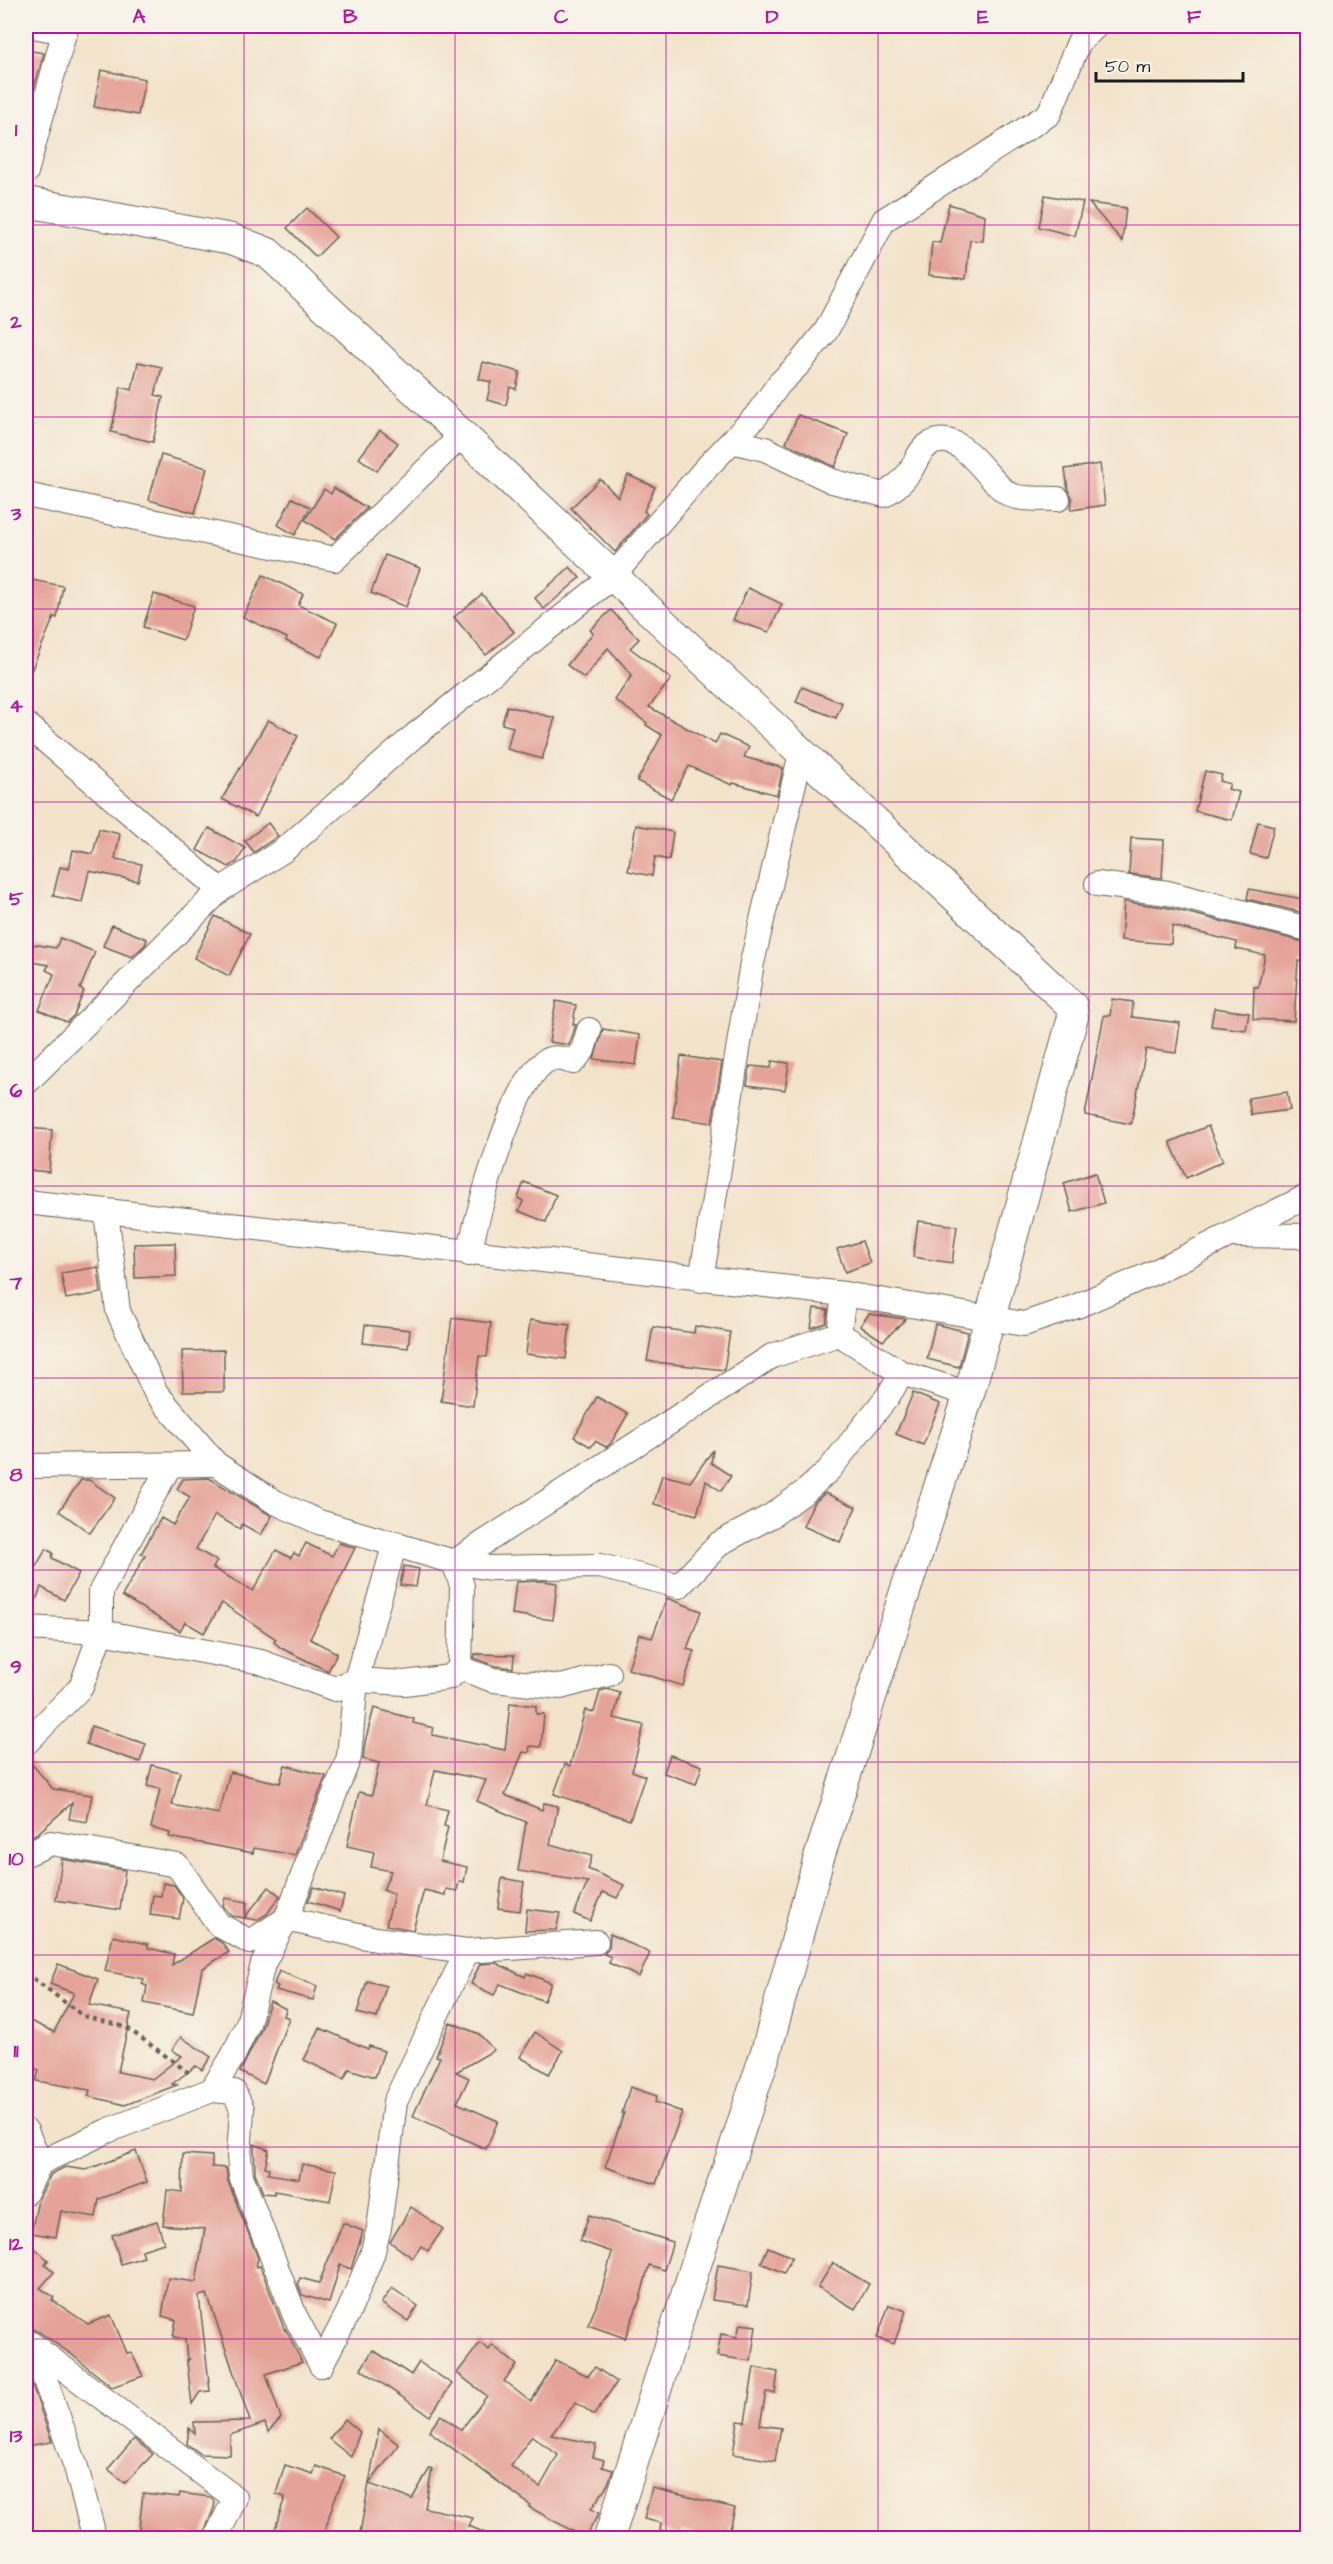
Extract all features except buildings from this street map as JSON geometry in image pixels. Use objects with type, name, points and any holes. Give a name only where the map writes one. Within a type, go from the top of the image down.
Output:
[{"type":"street","points":[[26,172],[65,29],[33,26]]},
{"type":"street","points":[[26,1083],[220,890],[284,850],[414,736],[612,577],[756,416],[778,384],[800,363],[826,330],[884,220],[1049,114],[1079,42],[1096,26]]},
{"type":"street","points":[[26,202],[232,239],[268,253],[1072,1006],[1073,1017],[969,1394],[818,1861],[766,2052],[609,2538]]},
{"type":"street","points":[[26,495],[335,559],[463,434]]},
{"type":"street","points":[[732,441],[765,449],[832,481],[884,495],[898,485],[925,448],[931,443],[947,441],[964,448],[979,467],[1008,494],[1058,499]]},
{"type":"street","points":[[26,724],[220,890]]},
{"type":"street","points":[[701,1280],[752,963],[801,753]]},
{"type":"street","points":[[1097,884],[1168,893],[1308,929]]},
{"type":"street","points":[[469,1254],[476,1218],[504,1133],[528,1079],[544,1062],[556,1057],[573,1062],[583,1050],[589,1030]]},
{"type":"street","points":[[26,1202],[469,1254],[844,1294],[989,1316],[1024,1324],[1077,1306],[1157,1271],[1308,1196]]},
{"type":"street","points":[[106,1212],[118,1311],[156,1393],[216,1464],[275,1502],[319,1522],[454,1562],[492,1568],[600,1566],[679,1586],[720,1543],[771,1516],[806,1491],[829,1470],[888,1396],[902,1373]]},
{"type":"street","points":[[1227,1235],[1308,1236]]},
{"type":"street","points":[[839,1334],[844,1294]]},
{"type":"street","points":[[454,1562],[772,1356],[839,1334],[902,1373],[969,1394]]},
{"type":"street","points":[[26,1466],[216,1464]]},
{"type":"street","points":[[26,1743],[81,1687],[101,1632],[101,1591],[170,1465]]},
{"type":"street","points":[[212,2090],[233,2056],[248,2024],[262,1964],[286,1919],[349,1757],[356,1680],[395,1543]]},
{"type":"street","points":[[26,1628],[101,1632],[261,1662],[335,1689],[356,1680],[405,1683],[450,1677],[460,1668],[462,1586],[454,1562]]},
{"type":"street","points":[[460,1668],[493,1680],[561,1687],[609,1674]]},
{"type":"street","points":[[26,1854],[51,1843],[177,1865],[219,1925],[250,1942],[286,1919],[376,1939],[467,1951],[596,1942]]},
{"type":"street","points":[[26,2192],[40,2163],[107,2131],[212,2090],[234,2092],[242,2109],[239,2156],[241,2176],[295,2316],[321,2365],[349,2311],[372,2255],[379,2228],[395,2102],[467,1951]]},
{"type":"street","points":[[26,2131],[40,2163]]},
{"type":"street","points":[[29,2348],[76,2467],[92,2528],[92,2538]]},
{"type":"street","points":[[29,2348],[235,2498],[216,2538]]},
{"type":"path","points":[[26,1973],[83,2016],[126,2027],[212,2090]]}]
